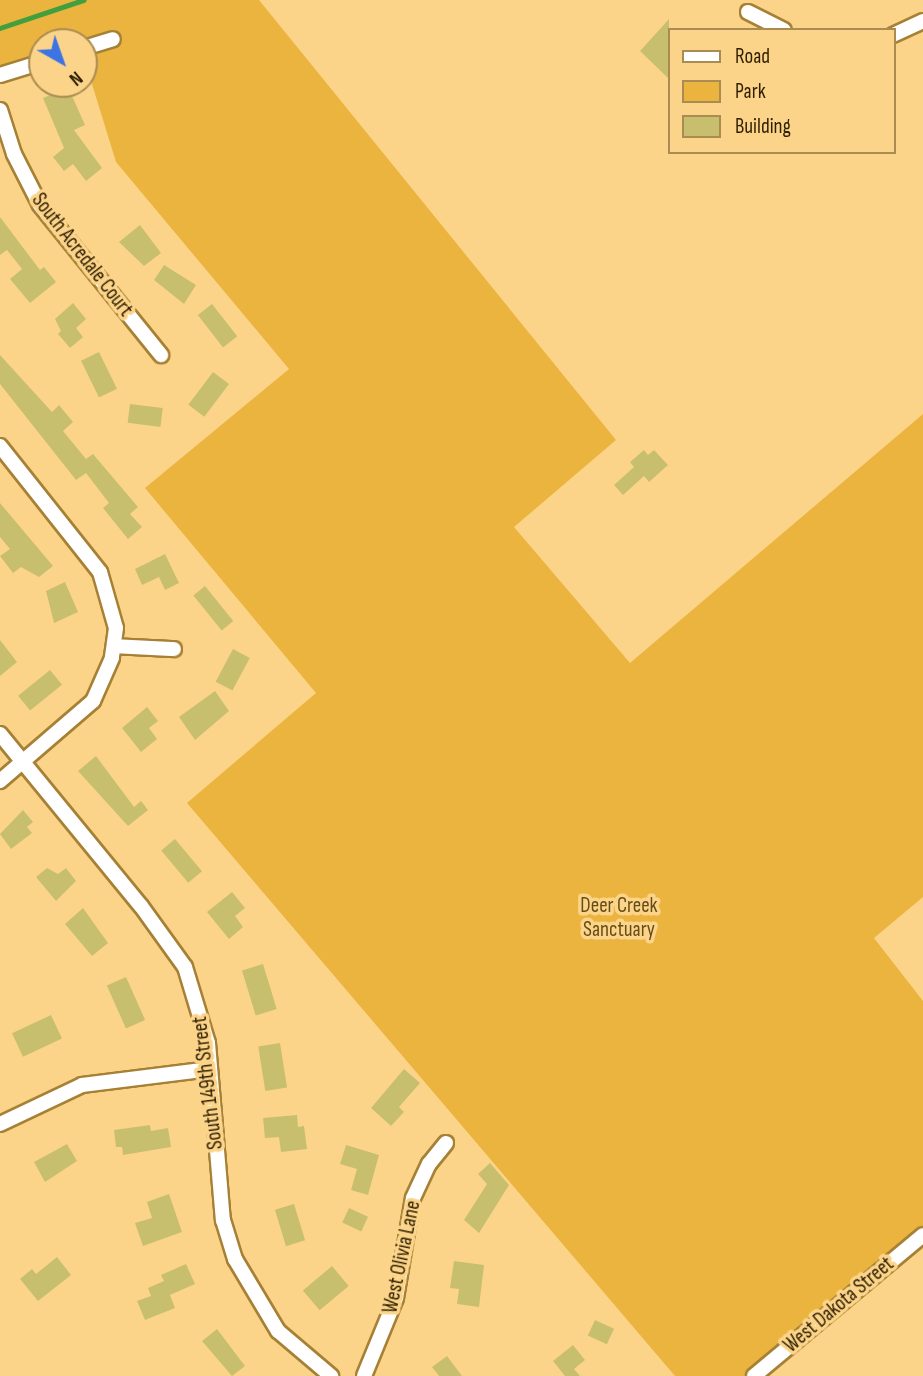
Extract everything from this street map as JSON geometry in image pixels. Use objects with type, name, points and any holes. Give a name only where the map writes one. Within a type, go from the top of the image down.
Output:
[{"type":"street","points":[[748,12],[780,28]]},
{"type":"street","points":[[895,34],[923,21]]},
{"type":"street","points":[[98,44],[113,39]]},
{"type":"street","points":[[0,75],[28,66]]},
{"type":"street","name":"South Acredale Court","points":[[0,110],[15,154],[40,205],[161,355]]},
{"type":"street","points":[[0,446],[100,572],[113,610],[114,646],[93,701],[0,781]]},
{"type":"street","points":[[114,646],[174,649]]},
{"type":"street","name":"South 149th Street","points":[[0,734],[177,954],[198,1000],[210,1069],[223,1220],[235,1259],[278,1331],[331,1376]]},
{"type":"street","points":[[0,1124],[82,1085],[210,1069]]},
{"type":"street","name":"West Olivia Lane","points":[[363,1376],[396,1298],[413,1198],[429,1164],[446,1143]]},
{"type":"street","name":"West Dakota Street","points":[[754,1376],[923,1235]]},
{"type":"green space","name":"Deer Creek Sanctuary","points":[[0,0],[259,0],[616,440],[514,527],[630,663],[923,414],[923,897],[874,938],[923,1001],[923,1227],[747,1376],[675,1376],[187,803],[316,693],[145,488],[289,369],[116,162],[96,98],[98,28],[28,28],[28,61],[0,70]]},
{"type":"building","points":[[669,19],[668,78],[640,51]]},
{"type":"building","points":[[43,98],[73,98],[85,125],[74,130],[102,168],[86,181],[73,164],[64,171],[53,157],[64,148]]},
{"type":"building","points":[[0,217],[40,270],[44,267],[56,282],[30,303],[10,279],[22,269],[7,250],[0,255]]},
{"type":"building","points":[[140,225],[161,253],[144,266],[119,242]]},
{"type":"building","points":[[164,265],[196,285],[184,304],[154,280]]},
{"type":"building","points":[[73,303],[86,319],[76,328],[83,337],[70,348],[58,334],[61,331],[55,319]]},
{"type":"building","points":[[212,304],[237,336],[223,347],[198,315]]},
{"type":"building","points":[[99,352],[117,389],[99,398],[81,361]]},
{"type":"building","points":[[0,355],[52,412],[59,405],[73,422],[63,431],[86,459],[93,454],[138,507],[130,514],[142,527],[128,539],[103,508],[109,503],[86,473],[76,480],[0,384]]},
{"type":"building","points":[[213,372],[229,384],[204,417],[188,405]]},
{"type":"building","points":[[130,404],[163,408],[160,427],[128,423]]},
{"type":"building","points":[[644,450],[648,455],[654,450],[668,465],[649,482],[644,476],[623,495],[614,485],[634,467],[630,462]]},
{"type":"building","points":[[0,503],[53,566],[39,577],[21,567],[13,573],[0,556],[10,549],[0,537]]},
{"type":"building","points":[[165,554],[179,583],[165,590],[159,577],[142,585],[135,569]]},
{"type":"building","points":[[65,582],[78,612],[54,623],[46,591]]},
{"type":"building","points":[[205,586],[233,621],[222,630],[193,595]]},
{"type":"building","points":[[0,640],[17,662],[0,676]]},
{"type":"building","points":[[233,649],[250,658],[232,691],[216,682]]},
{"type":"building","points":[[50,670],[62,685],[30,711],[18,696]]},
{"type":"building","points":[[215,691],[229,711],[195,740],[179,717]]},
{"type":"building","points":[[147,707],[158,721],[149,728],[157,739],[141,752],[122,728]]},
{"type":"building","points":[[96,756],[134,807],[141,801],[148,810],[128,826],[78,771]]},
{"type":"building","points":[[23,810],[33,822],[27,827],[32,833],[11,849],[0,834]]},
{"type":"building","points":[[175,839],[202,871],[188,883],[161,851]]},
{"type":"building","points":[[47,868],[58,874],[66,868],[76,881],[56,901],[36,877]]},
{"type":"building","points":[[232,892],[245,908],[235,916],[243,927],[229,939],[207,912]]},
{"type":"building","points":[[83,908],[108,943],[92,956],[65,924]]},
{"type":"building","points":[[263,964],[277,1009],[256,1015],[242,970]]},
{"type":"building","points":[[126,977],[145,1020],[126,1028],[107,986]]},
{"type":"building","points":[[51,1015],[62,1039],[23,1057],[12,1033]]},
{"type":"building","points":[[280,1043],[287,1087],[265,1091],[258,1046]]},
{"type":"building","points":[[404,1069],[420,1083],[399,1107],[404,1112],[391,1126],[371,1108]]},
{"type":"building","points":[[297,1115],[298,1127],[304,1126],[307,1149],[281,1152],[279,1137],[265,1138],[263,1118]]},
{"type":"building","points":[[150,1125],[151,1131],[168,1128],[171,1147],[123,1155],[122,1147],[116,1147],[114,1130]]},
{"type":"building","points":[[67,1144],[77,1161],[45,1182],[34,1162]]},
{"type":"building","points":[[346,1145],[379,1155],[368,1195],[351,1190],[357,1169],[340,1164]]},
{"type":"building","points":[[490,1163],[509,1185],[479,1233],[464,1220],[487,1184],[478,1174]]},
{"type":"building","points":[[169,1194],[182,1232],[143,1246],[135,1223],[152,1218],[147,1202]]},
{"type":"building","points":[[294,1204],[305,1240],[286,1246],[275,1210]]},
{"type":"building","points":[[349,1208],[368,1217],[361,1231],[342,1223]]},
{"type":"building","points":[[57,1257],[71,1275],[38,1301],[20,1279],[32,1269],[36,1274]]},
{"type":"building","points":[[454,1261],[484,1265],[479,1307],[457,1304],[459,1289],[450,1288]]},
{"type":"building","points":[[186,1264],[195,1284],[170,1295],[175,1308],[145,1320],[137,1301],[151,1296],[148,1288],[164,1281],[161,1275]]},
{"type":"building","points":[[332,1266],[349,1286],[320,1310],[303,1290]]},
{"type":"building","points":[[595,1320],[614,1329],[607,1344],[588,1335]]},
{"type":"building","points":[[217,1329],[245,1366],[232,1376],[202,1341]]},
{"type":"building","points":[[573,1345],[585,1360],[574,1369],[580,1376],[565,1376],[553,1361]]},
{"type":"building","points":[[447,1356],[462,1376],[439,1376],[432,1367]]},
{"type":"waterway","points":[[0,28],[83,0]]}]
